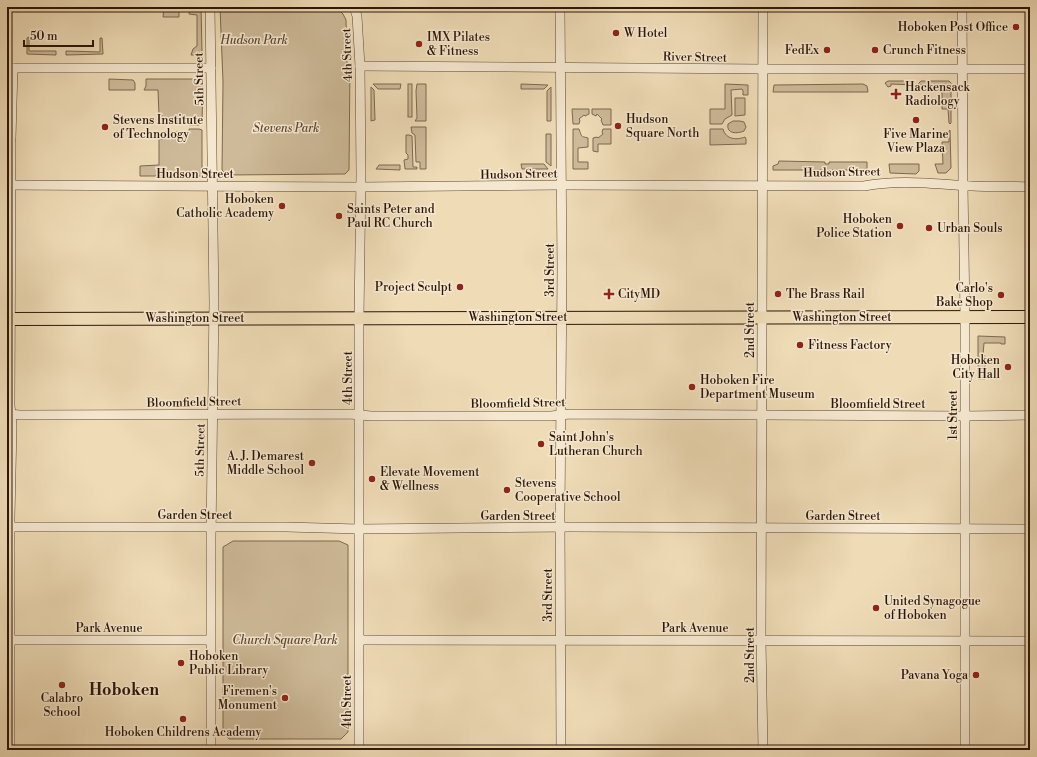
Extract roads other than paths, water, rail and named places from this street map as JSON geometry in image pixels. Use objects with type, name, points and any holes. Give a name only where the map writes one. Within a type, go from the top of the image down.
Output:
[{"type":"main road","name":"Washington Street","points":[[9,318],[1030,317]]},
{"type":"street","name":"5th Street","points":[[210,7],[214,317],[210,640],[211,750]]},
{"type":"street","name":"4th Street","points":[[354,7],[357,16],[360,66],[361,174],[359,318],[359,750]]},
{"type":"street","name":"3rd Street","points":[[560,7],[562,185],[560,527],[561,750]]},
{"type":"street","name":"2nd Street","points":[[763,7],[761,640],[763,750]]},
{"type":"street","name":"1st Street","points":[[962,7],[965,317],[964,750]]},
{"type":"street","name":"River Street","points":[[360,66],[1030,69]]},
{"type":"street","points":[[10,750],[9,527],[12,426],[9,414],[9,185],[11,141],[10,68],[211,68]]},
{"type":"street","name":"Hudson Street","points":[[9,185],[360,187],[562,185],[864,186],[876,183],[945,183],[1030,187]]},
{"type":"street","name":"Bloomfield Street","points":[[9,414],[213,415],[284,413],[426,416],[1030,415]]},
{"type":"street","name":"Garden Street","points":[[9,527],[211,526],[359,529],[560,527],[1030,529]]},
{"type":"street","name":"Park Avenue","points":[[360,640],[561,639],[1030,641]]},
{"type":"street","name":"Park Avenue","points":[[9,640],[210,640]]},
{"type":"place","name":"Hoboken Post Office","points":[[1016,27]]},
{"type":"place","name":"W Hotel","points":[[616,33]]},
{"type":"place","name":"IMX Pilates & Fitness","points":[[419,44]]},
{"type":"place","name":"FedEx","points":[[827,50]]},
{"type":"place","name":"Crunch Fitness","points":[[875,50]]},
{"type":"place","name":"Hackensack Radiology","points":[[896,94]]},
{"type":"place","name":"Five Marine View Plaza","points":[[916,120]]},
{"type":"place","name":"Hudson Square North","points":[[618,126]]},
{"type":"place","name":"Stevens Institute of Technology","points":[[105,127]]},
{"type":"place","name":"Hoboken Catholic Academy","points":[[282,206]]},
{"type":"place","name":"Saints Peter and Paul RC Church","points":[[339,216]]},
{"type":"place","name":"Hoboken Police Station","points":[[900,226]]},
{"type":"place","name":"Urban Souls","points":[[929,228]]},
{"type":"place","name":"Project Sculpt","points":[[460,287]]},
{"type":"place","name":"CityMD","points":[[609,294]]},
{"type":"place","name":"The Brass Rail","points":[[778,294]]},
{"type":"place","name":"Carlo's Bake Shop","points":[[1001,295]]},
{"type":"place","name":"Fitness Factory","points":[[800,345]]},
{"type":"place","name":"Hoboken City Hall","points":[[1008,367]]},
{"type":"place","name":"Hoboken Fire Department Museum","points":[[692,387]]},
{"type":"place","name":"Saint John's Lutheran Church","points":[[541,444]]},
{"type":"place","name":"A. J. Demarest Middle School","points":[[312,463]]},
{"type":"place","name":"Elevate Movement & Wellness","points":[[372,479]]},
{"type":"place","name":"Stevens Cooperative School","points":[[507,490]]},
{"type":"place","name":"United Synagogue of Hoboken","points":[[876,608]]},
{"type":"place","name":"Hoboken Public Library","points":[[181,663]]},
{"type":"place","name":"Pavana Yoga","points":[[976,675]]},
{"type":"place","name":"Calabro School","points":[[62,685]]},
{"type":"place","name":"Firemen's Monument","points":[[285,698]]},
{"type":"place","name":"Hoboken Childrens Academy","points":[[183,719]]},
{"type":"district","name":"Hoboken","points":[[124,689]]},
{"type":"park label","name":"Hudson Park","points":[[254,40]]},
{"type":"park label","name":"Stevens Park","points":[[286,128]]},
{"type":"park label","name":"Church Square Park","points":[[285,640]]}]
